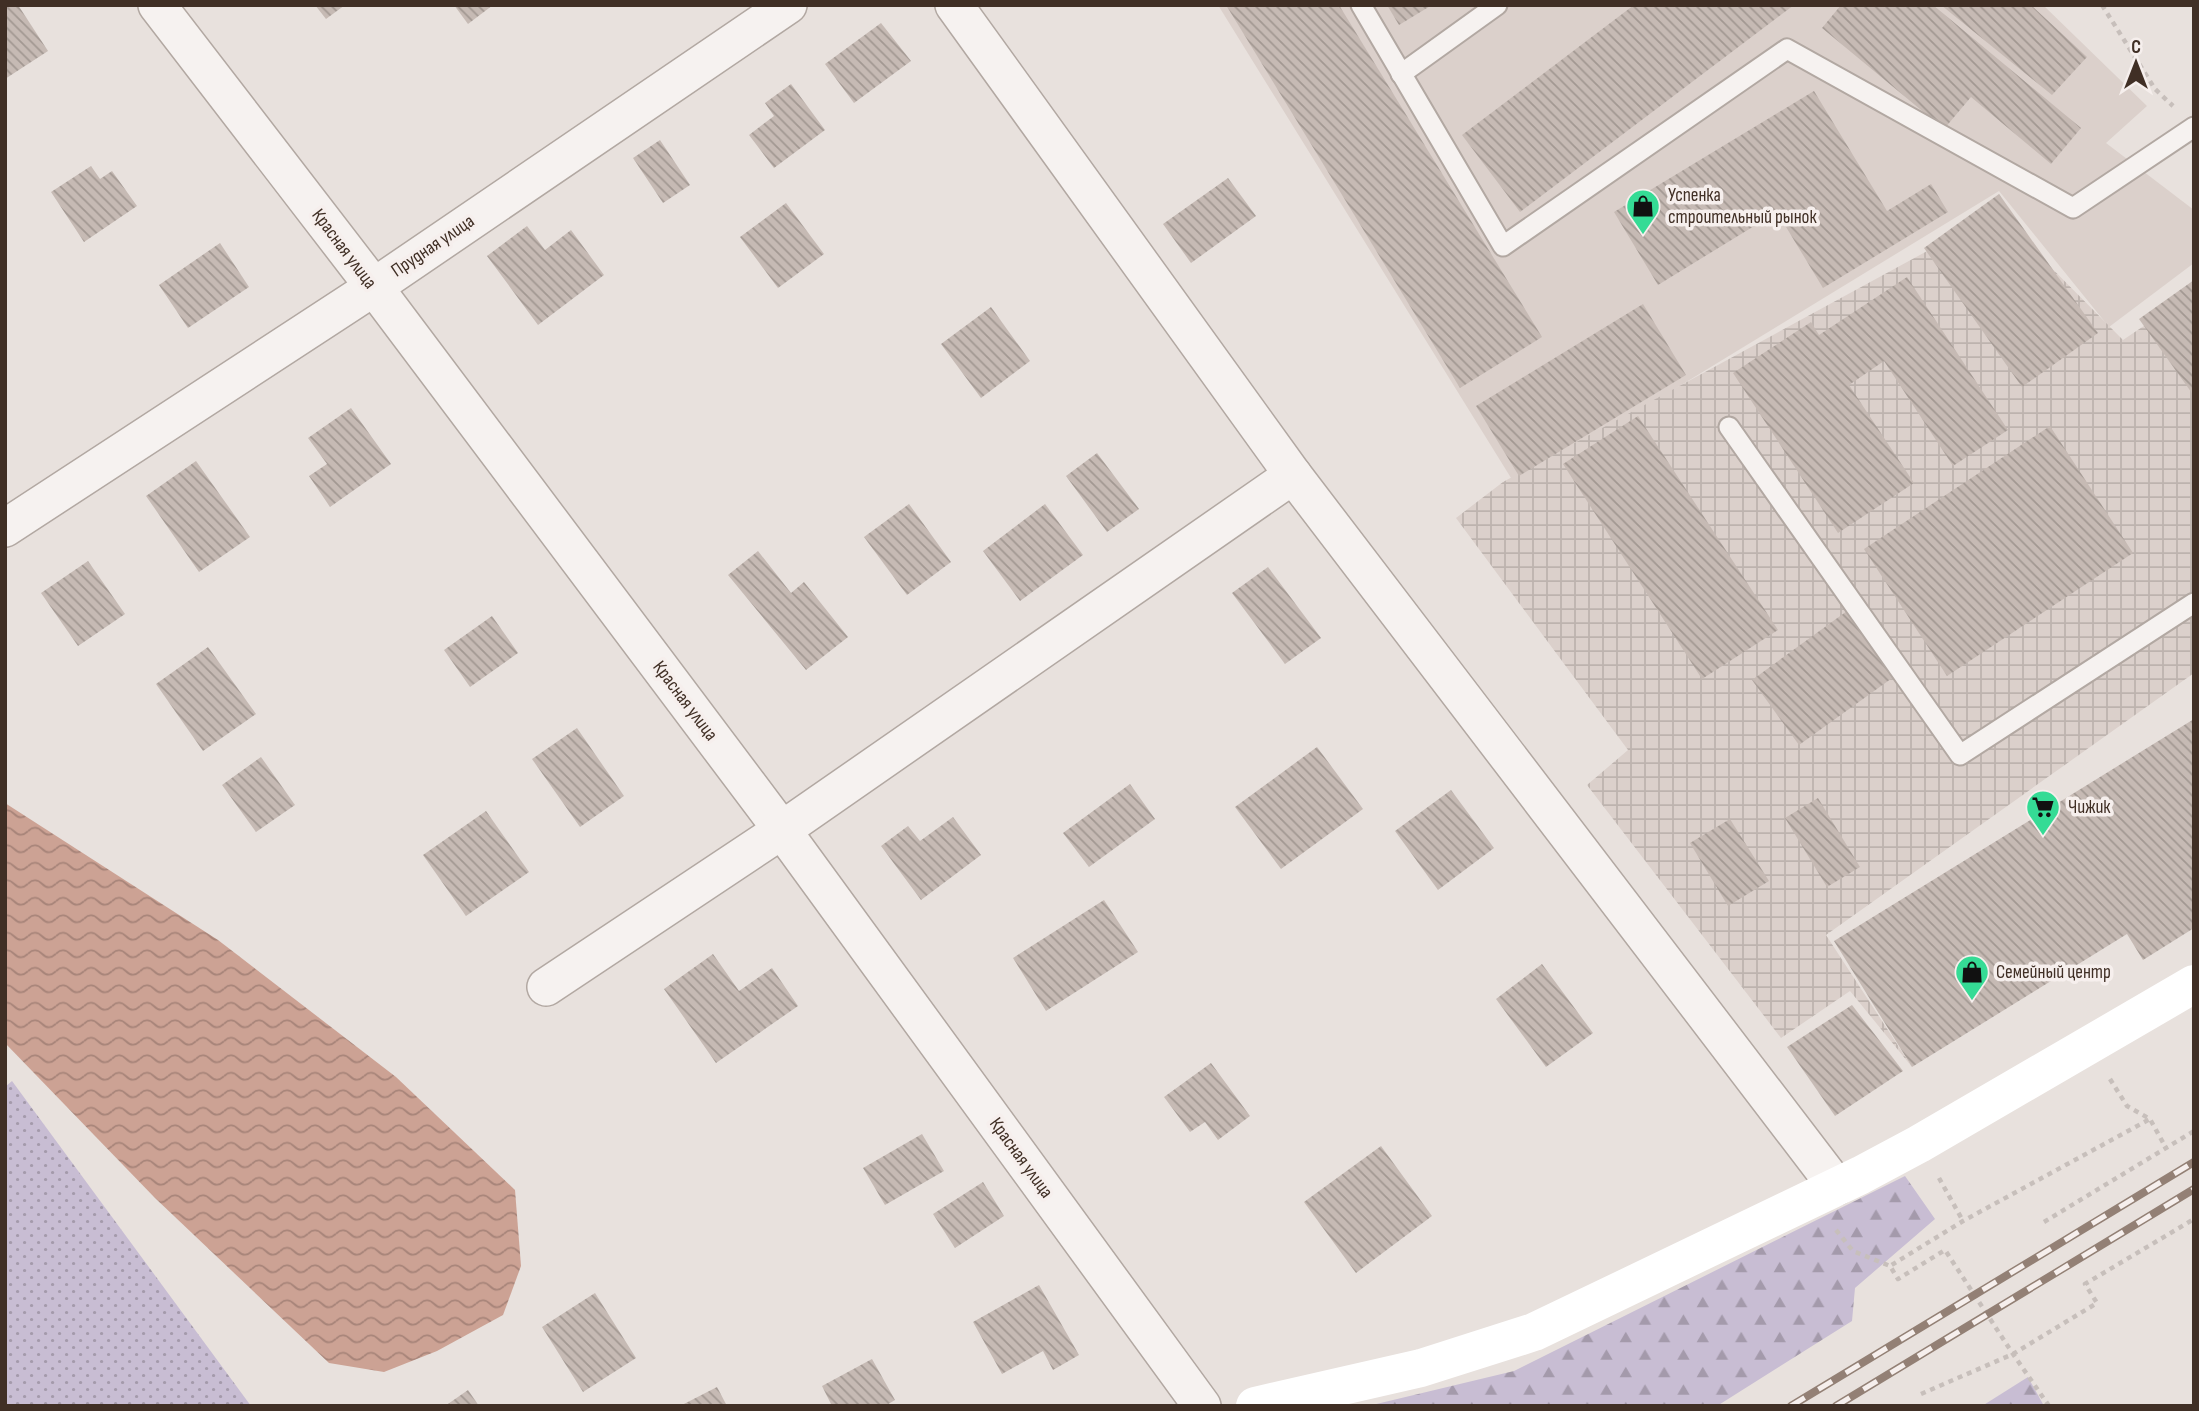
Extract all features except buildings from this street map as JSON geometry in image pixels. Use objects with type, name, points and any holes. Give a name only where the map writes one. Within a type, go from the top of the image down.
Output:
[{"type":"street","name":"Красная улица","points":[[158,5],[374,287],[782,830],[1202,1406]]},
{"type":"street","name":"Прудная улица","points":[[5,528],[374,287],[788,5]]},
{"type":"street","points":[[954,5],[1293,475],[1828,1191]]},
{"type":"street","points":[[546,987],[782,830],[1293,475]]},
{"type":"street","points":[[1255,1406],[1422,1368],[1534,1332],[1828,1191],[1919,1144],[2194,985]]},
{"type":"lane","points":[[1361,5],[1503,246],[1787,49],[2073,208],[2194,127]]},
{"type":"lane","points":[[1401,74],[1496,5]]},
{"type":"lane","points":[[1729,427],[1960,755],[2194,603]]},
{"type":"path","points":[[2102,5],[2155,89],[2174,107]]},
{"type":"path","points":[[2090,1045],[2127,1106],[2150,1119],[2166,1148]]},
{"type":"path","points":[[1891,1266],[1963,1221],[2150,1119]]},
{"type":"path","points":[[2044,1222],[2194,1131]]},
{"type":"path","points":[[1919,1144],[1963,1221]]},
{"type":"path","points":[[1828,1191],[1830,1223],[1853,1251],[1891,1266],[1898,1279],[1945,1250],[2049,1406]]},
{"type":"path","points":[[1921,1394],[2013,1354],[2097,1303],[2085,1284],[2194,1219]]},
{"type":"shaded area","name":"Успенка строительный рынок","points":[[1218,5],[2043,5],[2147,106],[2106,143],[2194,210],[2194,263],[2109,327],[1999,191],[1516,486]]},
{"type":"shaded area","points":[[1997,213],[2123,340],[2194,292],[2194,673],[1826,935],[1912,1067],[1850,991],[1781,1038],[1587,785],[1628,750],[1456,518],[1503,482]]},
{"type":"green space","points":[[12,1081],[251,1406],[5,1406],[5,1087]]},
{"type":"green space","points":[[1905,1176],[1935,1219],[1855,1288],[1852,1321],[1717,1406],[1368,1406],[1514,1371]]},
{"type":"green space","points":[[2028,1377],[2044,1406],[1982,1406]]},
{"type":"water","points":[[5,803],[218,940],[396,1077],[515,1190],[521,1266],[503,1315],[437,1351],[384,1372],[329,1363],[155,1198],[5,1043]]},
{"type":"railway","points":[[1791,1406],[2194,1162]]},
{"type":"railway","points":[[1836,1406],[2194,1189]]},
{"type":"place","name":"Успенка строительный рынок","points":[[1643,236]]},
{"type":"place","name":"Чижик","points":[[2043,837]]},
{"type":"place","name":"Семейный центр","points":[[1972,1002]]}]
